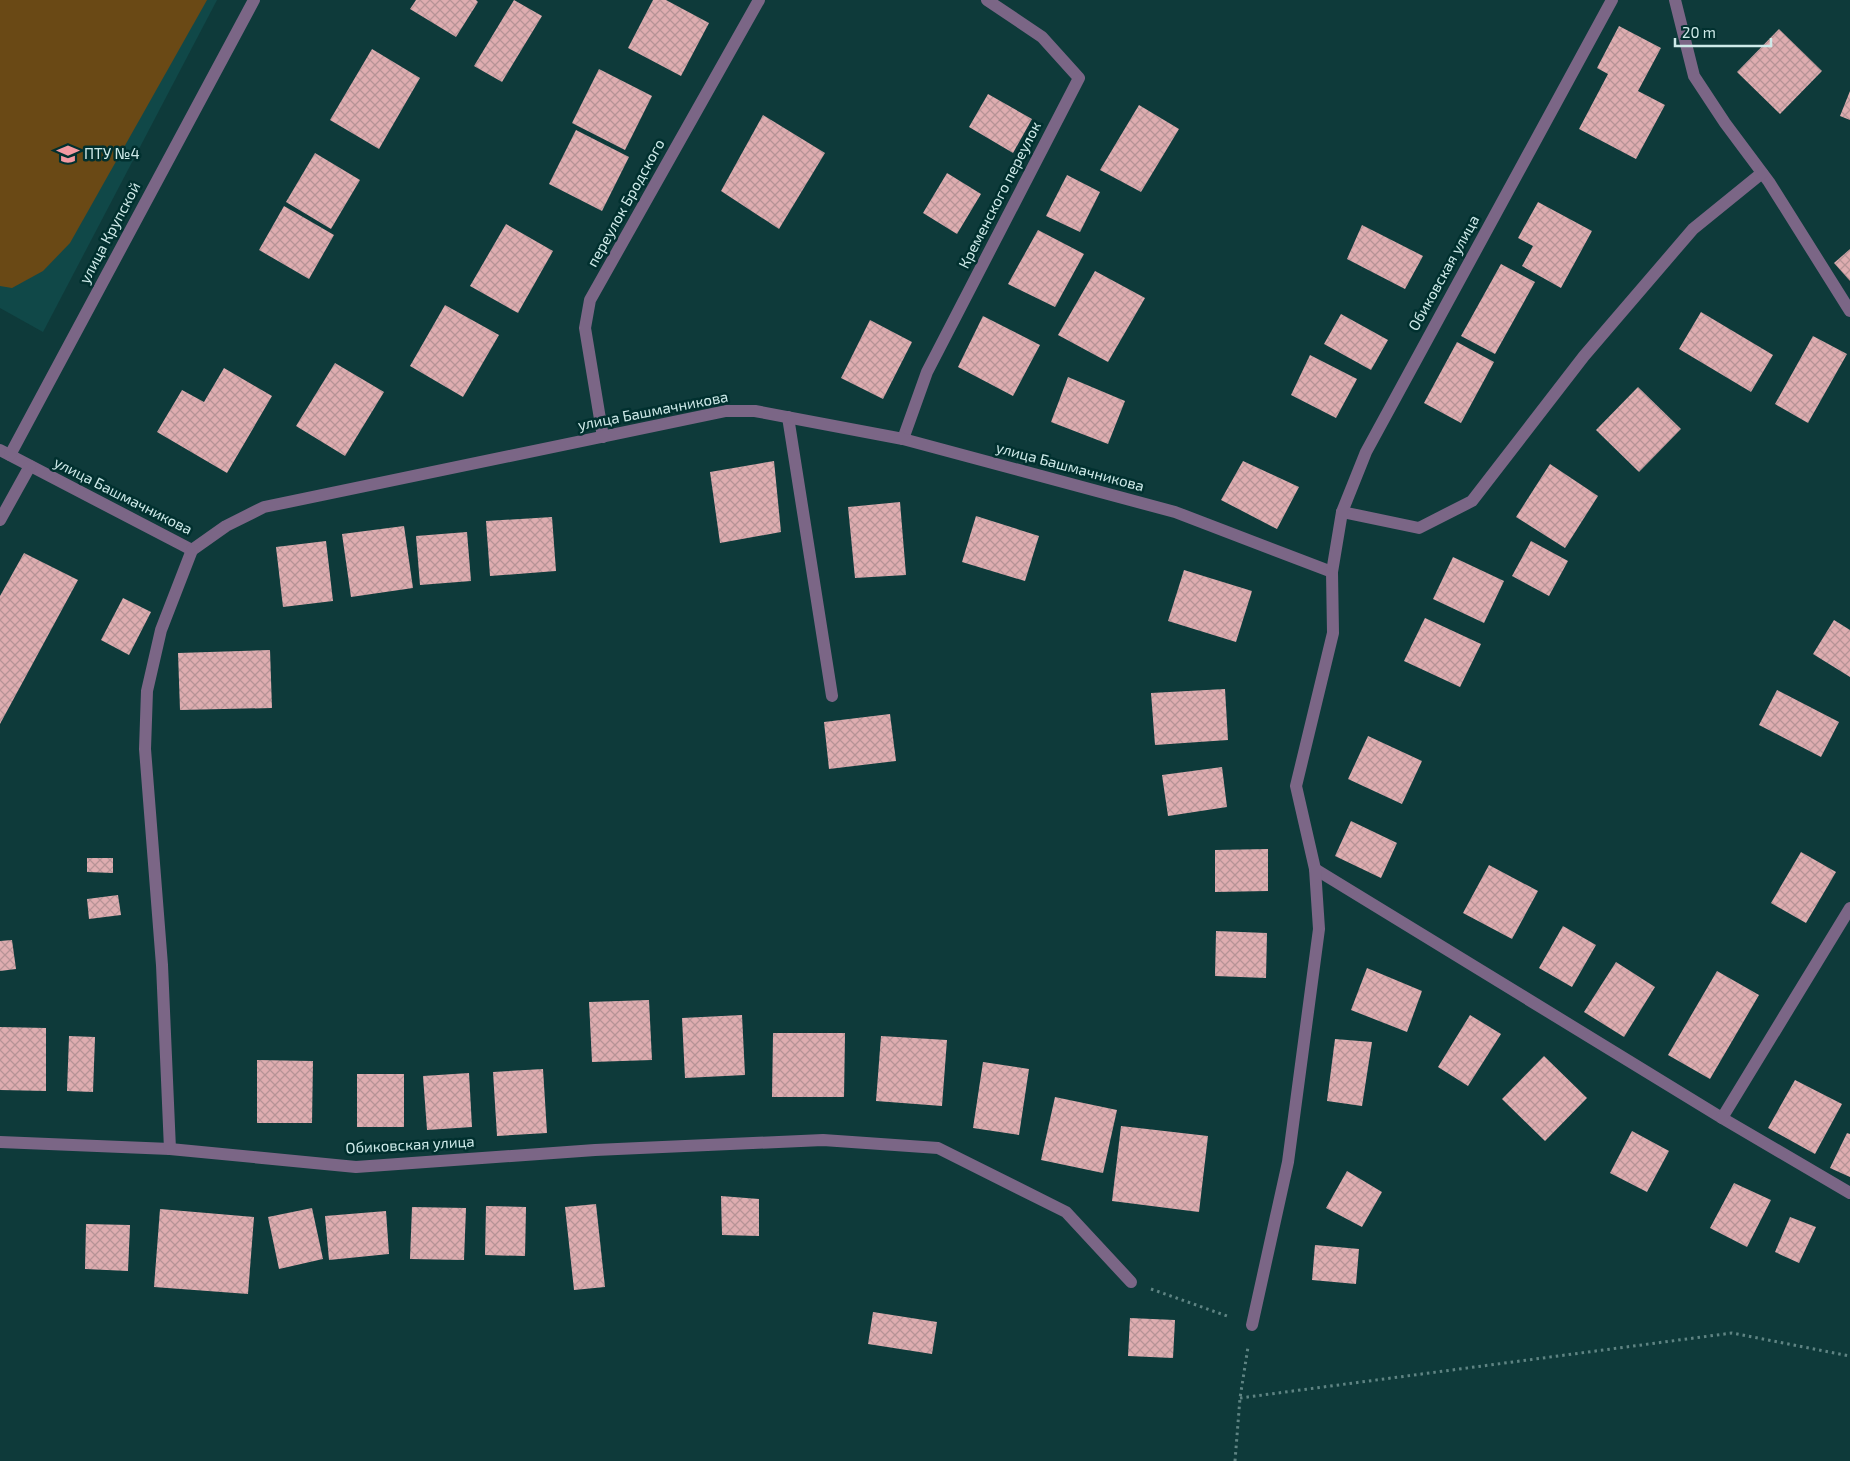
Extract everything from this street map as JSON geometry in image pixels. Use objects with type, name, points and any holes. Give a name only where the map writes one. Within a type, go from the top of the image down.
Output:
[{"type":"street","name":"улица Крупской","points":[[5,452],[254,0]]},
{"type":"street","name":"переулок Бродского","points":[[603,438],[585,328],[590,300],[759,0]]},
{"type":"street","name":"Кременского переулок","points":[[903,439],[927,372],[1078,78],[1042,37],[987,0]]},
{"type":"street","name":"Обиковская улица","points":[[1252,1325],[1288,1162],[1319,929],[1315,869],[1296,786],[1333,633],[1332,572],[1342,512],[1366,452],[1612,0]]},
{"type":"street","points":[[1675,0],[1694,76],[1725,123],[1762,173],[1850,311]]},
{"type":"street","points":[[1342,512],[1419,528],[1472,501],[1584,356],[1693,229],[1762,173]]},
{"type":"street","name":"улица Башмачникова","points":[[5,452],[192,550],[226,526],[264,507],[726,411],[755,411],[903,439],[1175,512],[1332,572]]},
{"type":"street","points":[[788,417],[832,696]]},
{"type":"street","points":[[0,520],[30,466]]},
{"type":"street","points":[[170,1149],[162,965],[145,749],[146,692],[160,630],[192,550]]},
{"type":"street","points":[[1315,869],[1722,1118],[1850,1193]]},
{"type":"street","points":[[1722,1118],[1850,908]]},
{"type":"street","name":"Обиковская улица","points":[[0,1142],[170,1149],[356,1167],[595,1150],[823,1140],[938,1148],[1066,1212],[1131,1282]]},
{"type":"path","points":[[1131,1282],[1252,1325],[1240,1398],[1235,1461]]},
{"type":"path","points":[[1240,1398],[1732,1333],[1850,1356]]},
{"type":"shaded area","name":"ПТУ №4","points":[[0,0],[217,0],[43,332],[0,308]]},
{"type":"shaded area","name":"ПТУ №4","points":[[0,0],[207,0],[70,243],[43,271],[12,288],[0,286]]},
{"type":"building","points":[[416,0],[476,0],[478,2],[456,37],[410,9]]},
{"type":"building","points":[[514,0],[542,16],[502,82],[474,66]]},
{"type":"building","points":[[653,0],[666,0],[709,23],[681,76],[628,48]]},
{"type":"building","points":[[1619,26],[1661,48],[1638,91],[1665,105],[1636,159],[1579,129],[1608,74],[1597,68]]},
{"type":"building","points":[[1779,29],[1822,71],[1780,114],[1737,72]]},
{"type":"building","points":[[372,49],[420,78],[379,149],[330,120]]},
{"type":"building","points":[[599,69],[652,96],[625,150],[572,123]]},
{"type":"building","points":[[1850,91],[1850,120],[1840,116]]},
{"type":"building","points":[[988,94],[1032,119],[1013,153],[969,127]]},
{"type":"building","points":[[1139,105],[1179,129],[1141,192],[1100,170]]},
{"type":"building","points":[[763,115],[825,153],[779,229],[721,191]]},
{"type":"building","points":[[576,130],[629,157],[602,211],[549,184]]},
{"type":"building","points":[[315,153],[360,180],[331,229],[286,202]]},
{"type":"building","points":[[947,173],[981,194],[957,234],[923,213]]},
{"type":"building","points":[[1067,175],[1100,192],[1080,232],[1046,216]]},
{"type":"building","points":[[1538,202],[1592,231],[1561,288],[1522,266],[1533,246],[1518,238]]},
{"type":"building","points":[[284,206],[334,235],[309,279],[259,250]]},
{"type":"building","points":[[506,224],[553,251],[518,313],[470,286]]},
{"type":"building","points":[[1362,225],[1423,256],[1405,289],[1347,259]]},
{"type":"building","points":[[1038,230],[1084,254],[1055,307],[1008,284]]},
{"type":"building","points":[[1850,249],[1850,281],[1834,263]]},
{"type":"building","points":[[1501,264],[1535,282],[1495,354],[1461,336]]},
{"type":"building","points":[[1095,271],[1145,298],[1108,362],[1058,335]]},
{"type":"building","points":[[445,305],[499,335],[463,397],[410,366]]},
{"type":"building","points":[[1701,312],[1773,355],[1751,392],[1679,349]]},
{"type":"building","points":[[1341,314],[1388,340],[1371,370],[1324,344]]},
{"type":"building","points":[[983,316],[1040,345],[1013,396],[958,367]]},
{"type":"building","points":[[870,320],[912,342],[883,399],[841,378]]},
{"type":"building","points":[[1813,336],[1847,354],[1808,423],[1775,404]]},
{"type":"building","points":[[1457,342],[1494,362],[1461,423],[1424,403]]},
{"type":"building","points":[[1310,355],[1357,379],[1336,418],[1291,395]]},
{"type":"building","points":[[335,363],[384,392],[345,456],[296,426]]},
{"type":"building","points":[[224,368],[272,396],[227,473],[157,432],[182,390],[204,402]]},
{"type":"building","points":[[1068,377],[1125,401],[1108,444],[1051,422]]},
{"type":"building","points":[[1638,387],[1681,429],[1639,472],[1596,430]]},
{"type":"building","points":[[774,461],[781,532],[720,543],[710,472]]},
{"type":"building","points":[[1243,461],[1299,487],[1277,529],[1221,500]]},
{"type":"building","points":[[1550,464],[1598,496],[1565,548],[1516,517]]},
{"type":"building","points":[[900,502],[906,575],[855,578],[848,507]]},
{"type":"building","points":[[976,516],[1039,536],[1025,581],[962,562]]},
{"type":"building","points":[[552,517],[556,571],[490,576],[486,521]]},
{"type":"building","points":[[404,526],[413,588],[351,597],[342,534]]},
{"type":"building","points":[[467,532],[471,581],[420,585],[416,536]]},
{"type":"building","points":[[326,541],[333,601],[283,607],[276,547]]},
{"type":"building","points":[[1531,541],[1568,561],[1549,596],[1512,576]]},
{"type":"building","points":[[24,553],[78,580],[0,724],[0,596]]},
{"type":"building","points":[[1453,557],[1504,581],[1484,623],[1433,599]]},
{"type":"building","points":[[1184,570],[1252,591],[1236,642],[1168,621]]},
{"type":"building","points":[[123,598],[151,612],[129,655],[101,640]]},
{"type":"building","points":[[1425,618],[1481,644],[1460,687],[1404,661]]},
{"type":"building","points":[[1834,620],[1850,630],[1850,677],[1813,654]]},
{"type":"building","points":[[270,650],[272,708],[180,710],[178,653]]},
{"type":"building","points":[[1225,689],[1228,740],[1155,745],[1151,693]]},
{"type":"building","points":[[1777,690],[1839,722],[1821,757],[1759,725]]},
{"type":"building","points":[[890,714],[896,761],[829,769],[824,722]]},
{"type":"building","points":[[1368,736],[1422,761],[1402,804],[1348,779]]},
{"type":"building","points":[[1222,767],[1227,807],[1168,816],[1162,775]]},
{"type":"building","points":[[1351,821],[1397,843],[1381,878],[1335,856]]},
{"type":"building","points":[[1268,849],[1268,891],[1215,892],[1215,850]]},
{"type":"building","points":[[1801,852],[1836,872],[1806,923],[1771,903]]},
{"type":"building","points":[[87,858],[113,858],[113,873],[87,872]]},
{"type":"building","points":[[1489,865],[1538,891],[1512,939],[1463,913]]},
{"type":"building","points":[[118,895],[121,915],[89,919],[87,899]]},
{"type":"building","points":[[1563,926],[1596,945],[1572,987],[1539,968]]},
{"type":"building","points":[[1216,931],[1267,933],[1266,978],[1215,976]]},
{"type":"building","points":[[12,940],[16,969],[0,971],[0,941]]},
{"type":"building","points":[[1616,962],[1655,987],[1624,1037],[1584,1012]]},
{"type":"building","points":[[1367,968],[1422,991],[1407,1032],[1351,1010]]},
{"type":"building","points":[[1717,971],[1759,995],[1710,1079],[1668,1055]]},
{"type":"building","points":[[649,1000],[652,1060],[592,1062],[589,1002]]},
{"type":"building","points":[[742,1015],[745,1075],[685,1078],[682,1018]]},
{"type":"building","points":[[1470,1015],[1501,1034],[1468,1086],[1438,1067]]},
{"type":"building","points":[[0,1027],[46,1028],[46,1091],[0,1090]]},
{"type":"building","points":[[773,1033],[845,1033],[844,1097],[772,1097]]},
{"type":"building","points":[[69,1036],[95,1037],[93,1092],[67,1091]]},
{"type":"building","points":[[881,1036],[947,1040],[942,1106],[876,1101]]},
{"type":"building","points":[[1335,1039],[1372,1042],[1362,1106],[1327,1101]]},
{"type":"building","points":[[1544,1056],[1587,1098],[1545,1141],[1502,1099]]},
{"type":"building","points":[[257,1060],[313,1061],[312,1123],[257,1123]]},
{"type":"building","points":[[983,1062],[1029,1069],[1019,1135],[973,1128]]},
{"type":"building","points":[[543,1069],[547,1133],[497,1136],[493,1072]]},
{"type":"building","points":[[469,1073],[472,1127],[427,1130],[423,1076]]},
{"type":"building","points":[[357,1074],[404,1074],[404,1127],[357,1127]]},
{"type":"building","points":[[1795,1080],[1842,1104],[1815,1154],[1768,1128]]},
{"type":"building","points":[[1055,1097],[1117,1110],[1103,1173],[1041,1160]]},
{"type":"building","points":[[1121,1126],[1208,1136],[1199,1212],[1112,1201]]},
{"type":"building","points":[[1632,1131],[1669,1151],[1647,1192],[1610,1173]]},
{"type":"building","points":[[1847,1133],[1850,1134],[1850,1177],[1830,1168]]},
{"type":"building","points":[[1347,1171],[1382,1192],[1362,1227],[1326,1208]]},
{"type":"building","points":[[1734,1183],[1771,1200],[1747,1247],[1710,1228]]},
{"type":"building","points":[[721,1196],[759,1199],[759,1236],[722,1235]]},
{"type":"building","points":[[596,1204],[605,1287],[574,1290],[565,1207]]},
{"type":"building","points":[[486,1206],[526,1207],[525,1256],[485,1255]]},
{"type":"building","points":[[412,1207],[466,1208],[464,1260],[410,1259]]},
{"type":"building","points":[[312,1208],[323,1259],[279,1269],[268,1217]]},
{"type":"building","points":[[160,1209],[254,1217],[248,1294],[154,1287]]},
{"type":"building","points":[[386,1211],[389,1254],[329,1260],[325,1216]]},
{"type":"building","points":[[1790,1217],[1816,1227],[1799,1263],[1775,1252]]},
{"type":"building","points":[[86,1224],[130,1225],[128,1271],[85,1269]]},
{"type":"building","points":[[1315,1245],[1359,1249],[1356,1284],[1312,1280]]},
{"type":"building","points":[[873,1312],[937,1322],[932,1354],[868,1344]]},
{"type":"building","points":[[1130,1318],[1175,1320],[1173,1358],[1128,1356]]},
{"type":"place","name":"ПТУ №4","points":[[68,154]]}]
